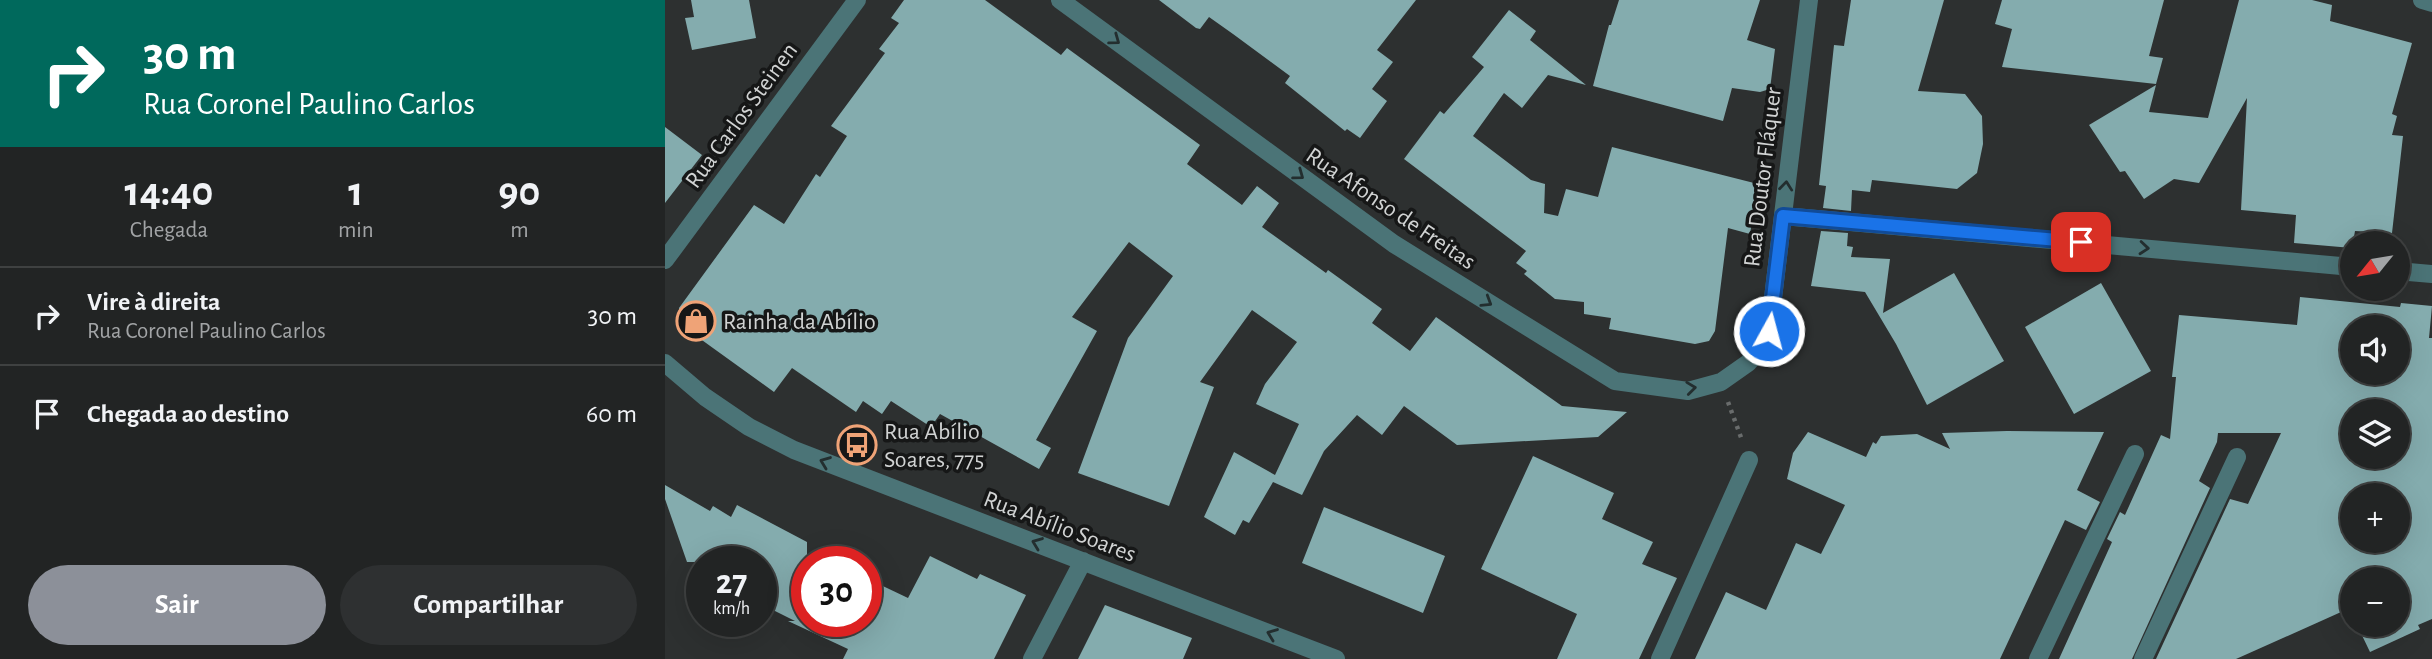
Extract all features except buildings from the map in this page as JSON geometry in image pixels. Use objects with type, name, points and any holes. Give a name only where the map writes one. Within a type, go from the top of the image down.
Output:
[{"type":"street","name":"Rua Carlos Steinen","points":[[665,260],[857,0]]},
{"type":"street","name":"Rua Afonso de Freitas","points":[[1060,0],[1394,244],[1615,381],[1688,391],[1721,382]]},
{"type":"street","name":"Rua Doutor Fláquer","points":[[1721,382],[1748,363],[1760,349],[1769,331],[1809,0]]},
{"type":"street","points":[[2422,0],[2432,3]]},
{"type":"street","points":[[1783,216],[2340,266]]},
{"type":"street","points":[[2410,272],[2432,274]]},
{"type":"street","name":"Rua Abílio Soares","points":[[665,363],[705,397],[749,427],[793,450],[1336,659]]},
{"type":"street","points":[[2038,659],[2135,454]]},
{"type":"street","points":[[2143,659],[2237,457]]},
{"type":"street","points":[[1660,659],[1749,460]]},
{"type":"street","points":[[1032,659],[1083,561]]},
{"type":"path","points":[[1721,382],[1749,460]]},
{"type":"place","name":"Rainha da Abílio","points":[[696,321]]},
{"type":"place","name":"Rua Abílio Soares, 775","points":[[857,445]]},
{"type":"route","points":[[1769,331],[1783,216],[2081,242]]}]
